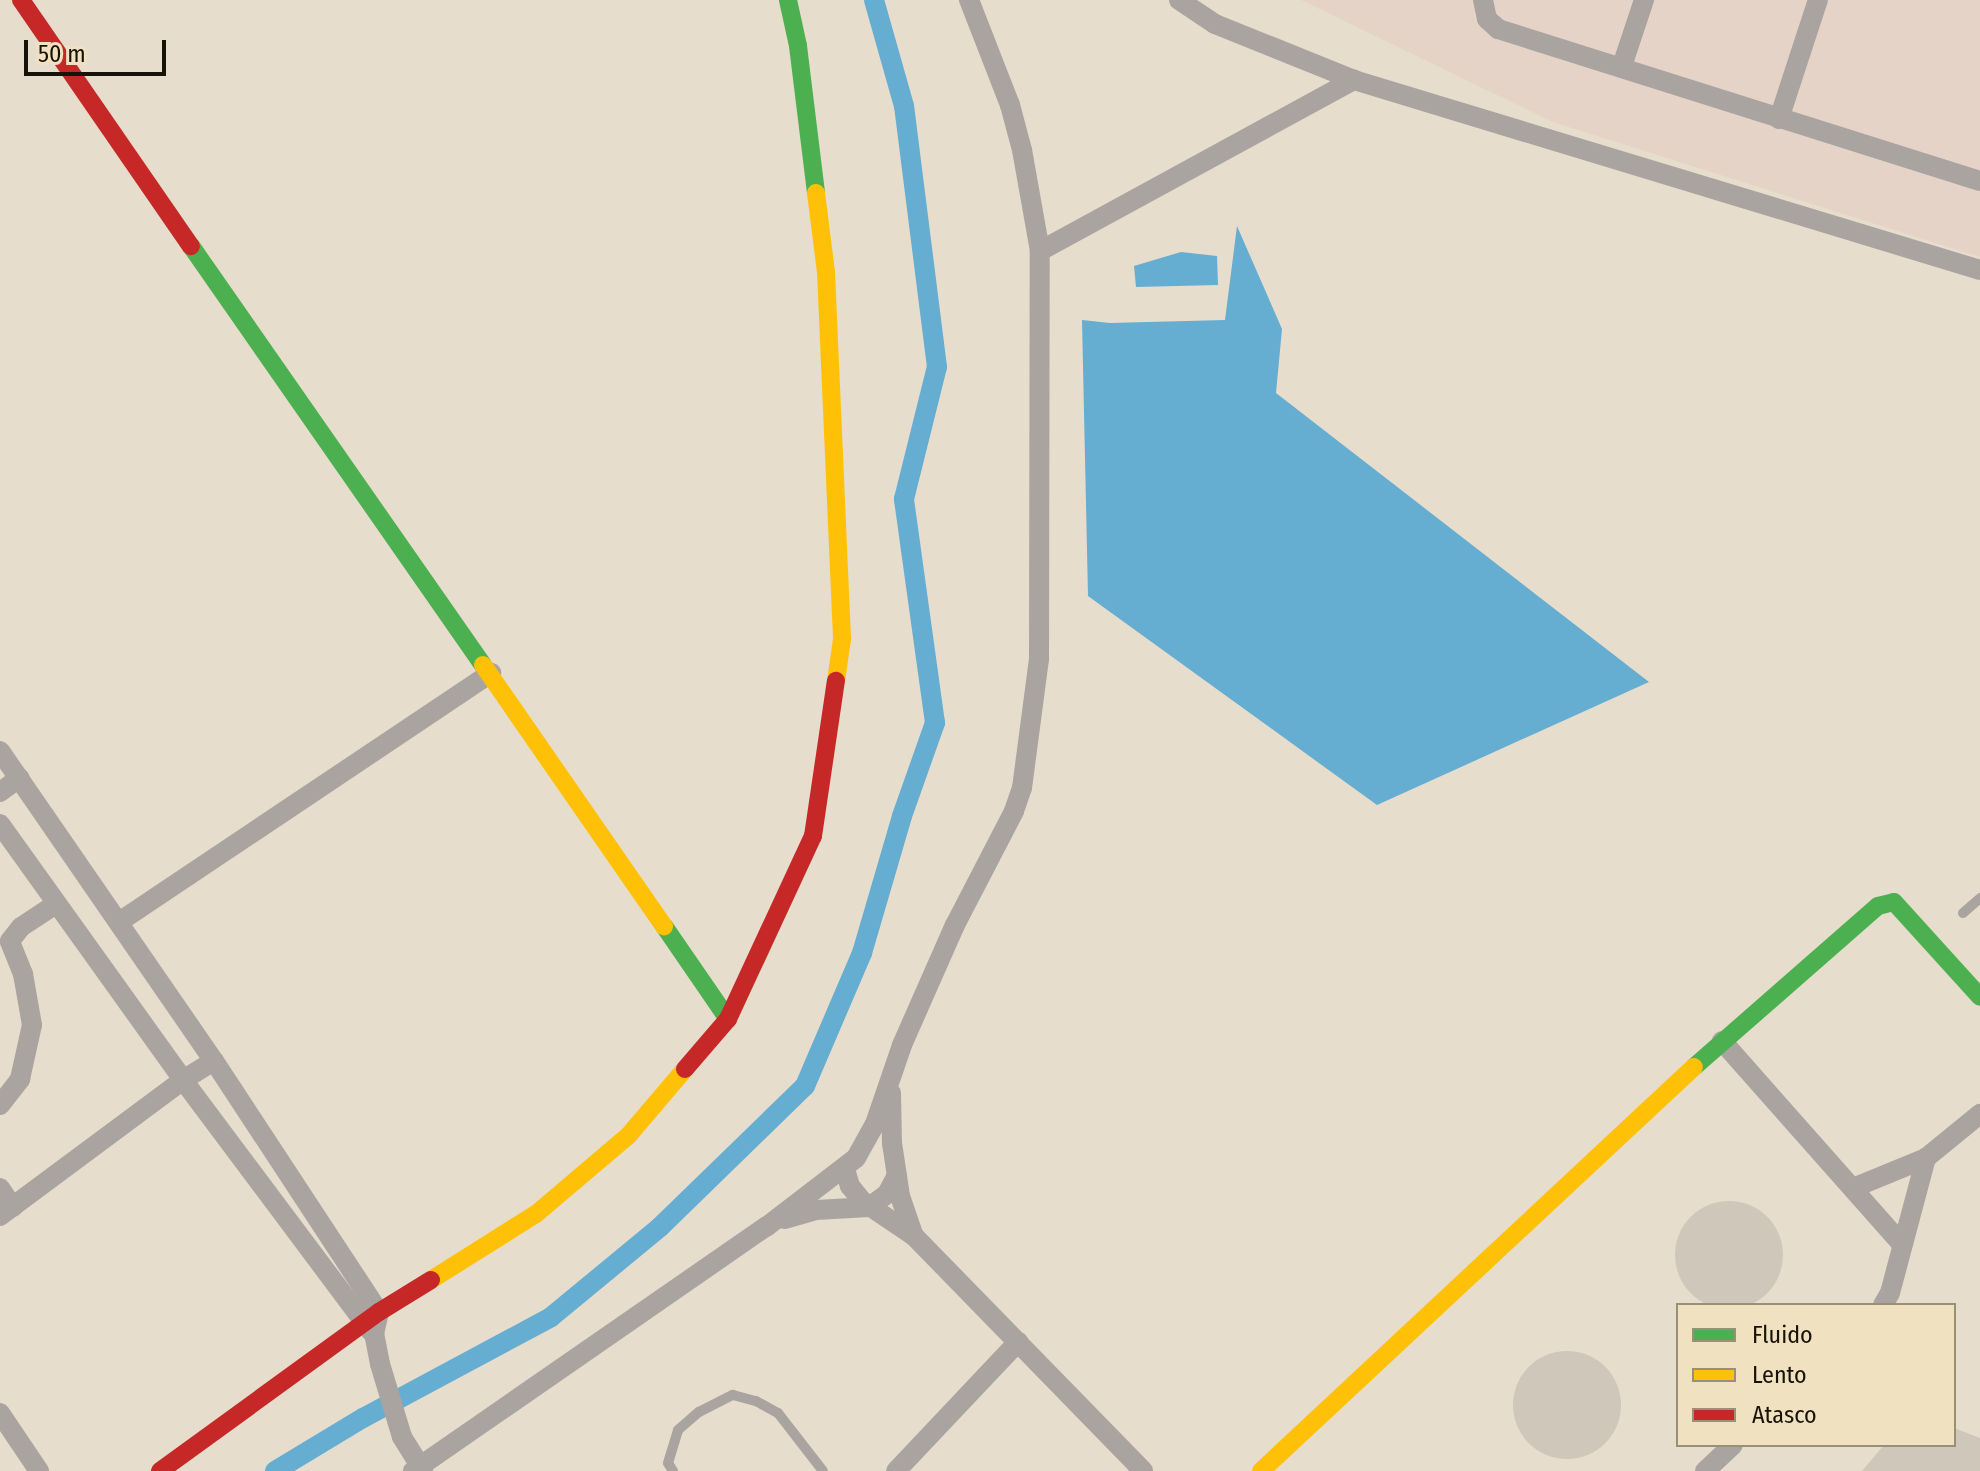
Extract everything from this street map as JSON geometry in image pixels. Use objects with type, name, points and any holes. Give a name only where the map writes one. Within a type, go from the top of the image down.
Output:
[{"type":"street","points":[[21,0],[491,673],[728,1019]]},
{"type":"street","points":[[160,1471],[372,1323],[536,1214],[628,1136],[728,1019],[813,836],[842,639],[826,272],[798,46],[788,0]]},
{"type":"street","points":[[0,751],[214,1061],[372,1323],[380,1364],[402,1437],[418,1469],[845,1169],[860,1152],[875,1124],[902,1045],[949,938],[1014,811],[1022,788],[1039,659],[1040,251],[1022,150],[1010,105],[969,0]]},
{"type":"street","points":[[1179,0],[1215,24],[1354,80],[1980,270]]},
{"type":"street","points":[[1483,0],[1487,19],[1498,29],[1980,181]]},
{"type":"street","points":[[1622,66],[1644,0]]},
{"type":"street","points":[[1779,119],[1818,0]]},
{"type":"street","points":[[1040,251],[1354,80]]},
{"type":"street","points":[[119,922],[491,673]]},
{"type":"street","points":[[0,792],[19,778]]},
{"type":"street","points":[[0,824],[183,1080],[372,1323]]},
{"type":"street","points":[[1261,1471],[1722,1041],[1885,902],[1894,902],[1980,997]]},
{"type":"street","points":[[0,1105],[20,1079],[32,1025],[23,974],[10,941],[21,927],[56,904]]},
{"type":"street","points":[[1722,1041],[1901,1243]]},
{"type":"street","points":[[0,1188],[6,1211],[183,1080],[214,1061]]},
{"type":"street","points":[[891,1077],[890,1110],[897,1175],[914,1236]]},
{"type":"street","points":[[1853,1188],[1926,1158],[1980,1114]]},
{"type":"street","points":[[860,1152],[886,1161],[897,1175]]},
{"type":"street","points":[[1884,1303],[1890,1293],[1926,1158]]},
{"type":"street","points":[[845,1169],[855,1194],[869,1207],[885,1214],[914,1236],[1143,1471]]},
{"type":"street","points":[[766,1227],[816,1210],[869,1207],[887,1194],[897,1175]]},
{"type":"street","points":[[896,1471],[1018,1342]]},
{"type":"street","points":[[0,1413],[39,1471]]},
{"type":"street","points":[[1705,1471],[1731,1447]]},
{"type":"lane","points":[[1963,913],[1980,898]]},
{"type":"lane","points":[[673,1471],[668,1463],[678,1430],[699,1412],[733,1395],[756,1401],[778,1413],[823,1471]]},
{"type":"shaded area","points":[[1301,0],[1980,0],[1980,257],[1553,122]]},
{"type":"water","points":[[1237,226],[1282,329],[1276,393],[1649,682],[1377,805],[1088,596],[1082,320],[1110,323],[1225,320]]},
{"type":"water","points":[[1181,252],[1217,256],[1218,285],[1136,287],[1134,266]]},
{"type":"building","points":[[1719,1202],[1739,1202],[1759,1210],[1774,1225],[1782,1245],[1779,1276],[1767,1293],[1754,1303],[1704,1303],[1684,1285],[1676,1265],[1676,1245],[1684,1225],[1699,1210]]},
{"type":"building","points":[[1567,1351],[1588,1355],[1605,1367],[1617,1384],[1621,1405],[1617,1426],[1605,1443],[1588,1455],[1567,1459],[1546,1455],[1529,1443],[1517,1426],[1513,1405],[1517,1384],[1529,1367],[1546,1355]]},
{"type":"building","points":[[1956,1429],[1980,1438],[1980,1471],[1862,1471],[1882,1447],[1956,1447]]},
{"type":"waterway","points":[[275,1471],[363,1418],[551,1317],[660,1227],[805,1086],[862,953],[902,816],[935,723],[904,499],[937,367],[904,106],[874,0]]},
{"type":"traffic: fast","points":[[788,0],[798,46],[816,193]]},
{"type":"traffic: fast","points":[[191,246],[483,665]]},
{"type":"traffic: fast","points":[[1694,1067],[1878,906],[1894,902],[1980,997]]},
{"type":"traffic: fast","points":[[664,926],[728,1019]]},
{"type":"traffic: slow","points":[[816,193],[826,272],[842,639],[836,681]]},
{"type":"traffic: slow","points":[[483,665],[664,926]]},
{"type":"traffic: slow","points":[[1261,1471],[1694,1067]]},
{"type":"traffic: slow","points":[[431,1280],[536,1214],[628,1136],[685,1069]]},
{"type":"traffic: jam","points":[[21,0],[191,246]]},
{"type":"traffic: jam","points":[[685,1069],[728,1019],[813,836],[836,681]]},
{"type":"traffic: jam","points":[[160,1471],[379,1312],[431,1280]]}]
